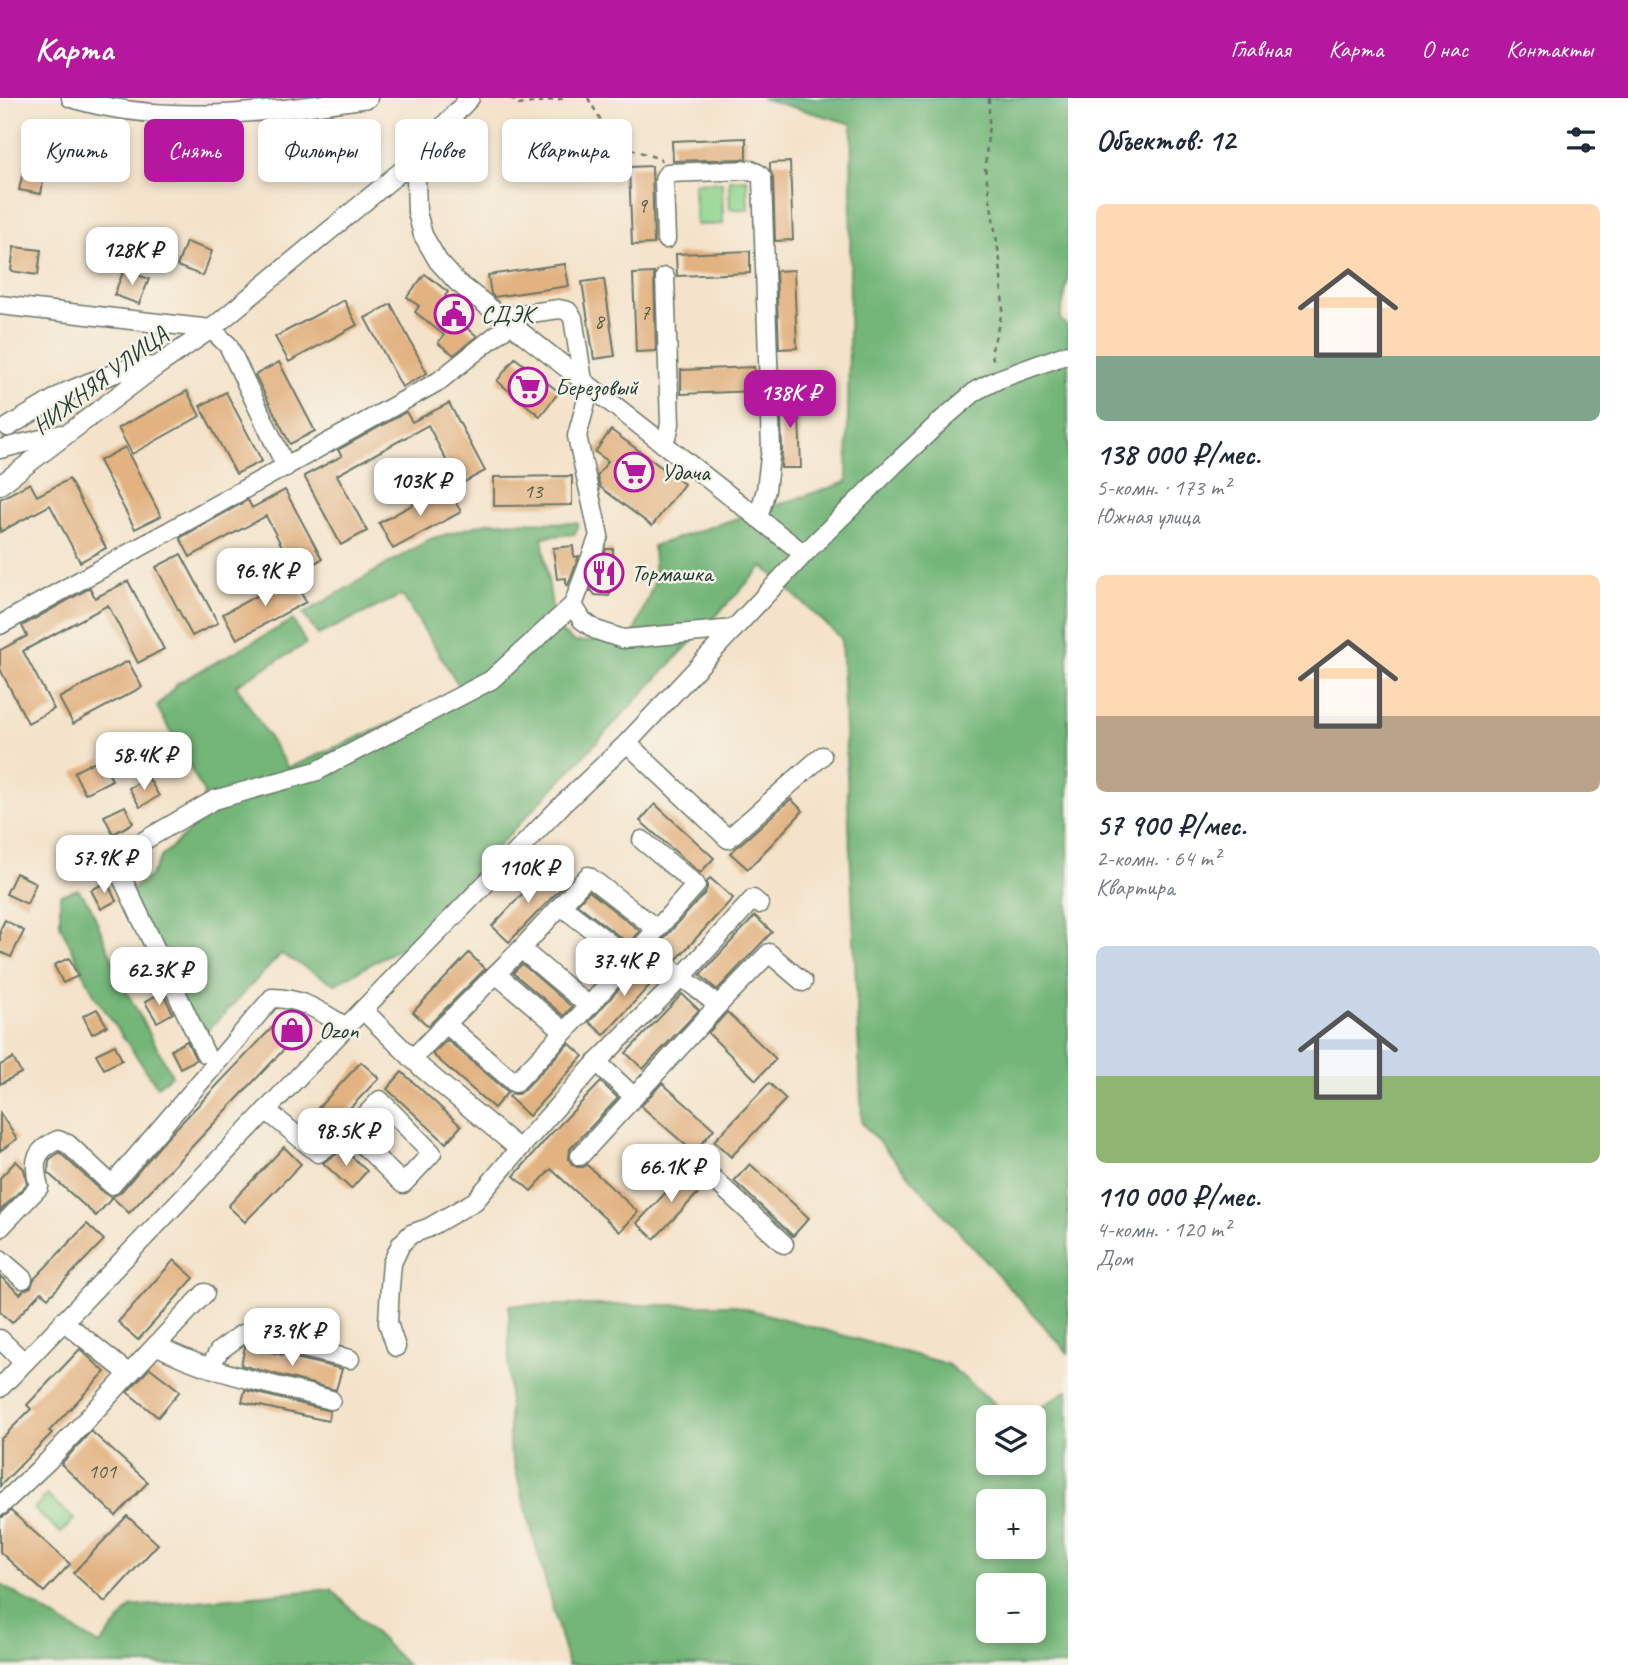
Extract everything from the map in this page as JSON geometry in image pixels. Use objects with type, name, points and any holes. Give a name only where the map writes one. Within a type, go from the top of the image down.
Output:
[{"type":"street","points":[[71,98],[134,110],[198,115],[300,108],[368,98]]},
{"type":"street","points":[[450,119],[470,98]]},
{"type":"street","points":[[666,239],[666,174],[751,170],[762,178],[771,449],[766,490],[758,518]]},
{"type":"street","name":"НИЖНЯЯ УЛИЦА","points":[[0,485],[157,366],[211,329],[395,176]]},
{"type":"street","points":[[416,182],[417,212],[424,235],[438,261],[457,282],[804,554]]},
{"type":"street","points":[[662,443],[670,424],[665,277]]},
{"type":"street","points":[[0,305],[211,329],[228,345],[286,467]]},
{"type":"street","points":[[0,625],[439,381],[506,321],[559,309],[568,311],[573,318],[589,386],[577,436],[599,537],[573,605],[491,680],[317,771],[214,800],[132,847],[121,857],[119,865],[122,878],[205,1053]]},
{"type":"street","points":[[0,1388],[346,1027],[626,743],[804,554],[943,419],[977,390],[999,379],[1068,354]]},
{"type":"street","points":[[8,427],[66,392],[127,369],[157,366]]},
{"type":"street","points":[[0,449],[73,431]]},
{"type":"street","points":[[573,605],[582,620],[596,630],[623,639],[734,629]]},
{"type":"street","points":[[626,743],[728,839],[822,755]]},
{"type":"street","points":[[446,1024],[515,1083],[589,1006],[696,886],[642,840]]},
{"type":"street","points":[[412,1059],[521,949],[588,876],[657,929]]},
{"type":"street","points":[[396,1346],[388,1323],[392,1263],[401,1244],[411,1234],[428,1228],[475,1201],[597,1062],[682,977],[753,899],[759,904]]},
{"type":"street","points":[[561,906],[636,953],[682,977],[718,1005]]},
{"type":"street","points":[[521,949],[589,1006]]},
{"type":"street","points":[[580,1156],[769,953],[803,982]]},
{"type":"street","points":[[496,974],[564,1031]]},
{"type":"street","points":[[0,1228],[39,1187],[34,1166],[38,1155],[50,1143],[58,1140],[68,1144],[112,1185],[272,999],[288,998],[308,1004],[346,1027]]},
{"type":"street","points":[[363,1010],[412,1059],[519,1149]]},
{"type":"street","points":[[597,1062],[634,1097]]},
{"type":"street","points":[[266,1110],[318,1153],[350,1132],[380,1100],[432,1153],[402,1184],[350,1132]]},
{"type":"street","points":[[692,1159],[784,1244]]},
{"type":"street","points":[[0,1259],[23,1279]]},
{"type":"street","points":[[0,1506],[47,1462],[205,1293]]},
{"type":"street","points":[[63,1321],[129,1374]]},
{"type":"street","points":[[209,1367],[219,1352],[242,1334],[350,1359]]},
{"type":"street","points":[[0,1339],[24,1362]]},
{"type":"street","points":[[156,1345],[209,1367],[331,1400]]},
{"type":"path","points":[[511,98],[519,105],[566,98]]},
{"type":"path","points":[[588,98],[614,143],[660,159],[666,174]]},
{"type":"path","points":[[989,98],[985,167],[1000,261],[1003,309],[991,353],[999,379]]},
{"type":"green space","points":[[761,98],[1068,98],[1068,279],[1060,319],[1068,327],[1068,1353],[862,1123],[841,638],[763,566],[405,945],[335,984],[281,954],[200,1039],[129,891],[150,876],[162,856],[198,823],[204,793],[157,707],[178,683],[293,620],[306,644],[236,685],[288,768],[463,692],[402,595],[318,635],[303,614],[430,539],[489,522],[578,523],[575,534],[542,537],[555,628],[574,642],[631,640],[655,580],[653,546],[847,482],[852,124]]},
{"type":"green space","points":[[747,179],[748,209],[730,209],[729,180]]},
{"type":"green space","points":[[722,182],[723,224],[696,225],[694,183]]},
{"type":"green space","points":[[78,889],[90,905],[123,985],[172,1075],[157,1086],[95,996],[60,925],[60,895]]},
{"type":"green space","points":[[509,1305],[733,1305],[947,1364],[997,1405],[976,1405],[976,1475],[1046,1475],[1045,1405],[1068,1390],[1068,1665],[568,1665],[509,1446]]},
{"type":"green space","points":[[47,1495],[74,1519],[61,1533],[34,1509]]},
{"type":"green space","points":[[0,1584],[100,1645],[131,1607],[331,1589],[407,1665],[0,1665]]},
{"type":"building","points":[[746,138],[746,159],[673,161],[672,141]]},
{"type":"building","points":[[790,162],[793,240],[775,241],[770,163]]},
{"type":"building","points":[[652,166],[654,244],[632,245],[630,182],[632,182],[632,167]]},
{"type":"building","points":[[21,181],[43,182],[41,194],[19,190]]},
{"type":"building","points":[[186,242],[212,251],[203,276],[177,266]]},
{"type":"building","points":[[14,247],[41,250],[38,275],[11,271]]},
{"type":"building","points":[[750,251],[750,273],[677,276],[676,254]]},
{"type":"building","points":[[565,264],[569,286],[494,297],[491,294],[488,275]]},
{"type":"building","points":[[124,270],[149,279],[139,304],[114,295]]},
{"type":"building","points":[[794,270],[797,348],[779,349],[776,271]]},
{"type":"building","points":[[654,273],[656,351],[636,352],[633,274]]},
{"type":"building","points":[[425,274],[448,292],[445,296],[465,312],[458,321],[477,336],[454,355],[438,343],[444,335],[415,312],[419,306],[407,297]]},
{"type":"building","points":[[604,279],[615,356],[594,359],[582,282]]},
{"type":"building","points":[[344,300],[357,325],[289,362],[275,337]]},
{"type":"building","points":[[391,304],[427,373],[402,387],[365,318]]},
{"type":"building","name":"Березовый","points":[[515,358],[559,392],[540,416],[497,381]]},
{"type":"building","points":[[279,362],[315,431],[290,444],[255,375]]},
{"type":"building","points":[[754,367],[755,391],[681,394],[681,370]]},
{"type":"building","points":[[798,390],[801,468],[781,468],[780,391]]},
{"type":"building","points":[[187,391],[200,416],[132,454],[118,428]]},
{"type":"building","points":[[226,392],[262,461],[236,474],[200,406]]},
{"type":"building","points":[[449,403],[485,471],[459,485],[428,425],[337,475],[367,531],[341,545],[304,476],[342,456],[338,450],[406,412],[412,422]]},
{"type":"building","name":"Удача","points":[[611,430],[684,484],[652,526],[600,487],[597,476],[608,461],[595,452]]},
{"type":"building","points":[[125,447],[161,516],[135,529],[99,461]]},
{"type":"building","points":[[572,476],[572,505],[494,506],[494,477]]},
{"type":"building","points":[[69,479],[106,548],[80,562],[50,505],[0,532],[0,499],[30,483],[37,496]]},
{"type":"building","points":[[447,486],[461,512],[393,549],[379,523]]},
{"type":"building","points":[[285,490],[322,559],[296,573],[266,516],[190,557],[180,538],[248,500],[252,508]]},
{"type":"building","points":[[573,546],[574,557],[579,556],[566,585],[566,578],[557,579],[553,548]]},
{"type":"building","name":"Тормашка","points":[[606,549],[613,549],[616,583],[609,596],[595,595],[590,591]]},
{"type":"building","points":[[181,554],[218,623],[192,636],[156,567]]},
{"type":"building","points":[[292,576],[306,602],[237,639],[223,614]]},
{"type":"building","points":[[128,581],[164,649],[138,663],[108,605],[23,651],[54,709],[28,723],[0,669],[0,650],[27,636],[22,626],[90,588],[95,598]]},
{"type":"building","points":[[128,661],[142,687],[73,724],[59,698]]},
{"type":"building","points":[[101,758],[112,780],[85,794],[74,772]]},
{"type":"building","points":[[148,777],[159,796],[140,807],[129,788]]},
{"type":"building","points":[[791,799],[803,811],[748,869],[730,853]]},
{"type":"building","points":[[655,804],[714,858],[700,873],[640,821]]},
{"type":"building","points":[[125,806],[133,823],[113,834],[104,816]]},
{"type":"building","points":[[547,868],[565,884],[509,942],[492,926]]},
{"type":"building","points":[[16,873],[36,883],[27,904],[6,894]]},
{"type":"building","points":[[710,878],[733,898],[677,959],[659,944],[705,893]]},
{"type":"building","points":[[107,882],[116,901],[101,909],[91,890]]},
{"type":"building","points":[[589,891],[640,931],[629,944],[577,904]]},
{"type":"building","points":[[755,916],[772,932],[717,990],[700,975]]},
{"type":"building","points":[[5,920],[24,931],[11,957],[0,952],[0,930]]},
{"type":"building","points":[[469,953],[485,969],[428,1026],[413,1012]]},
{"type":"building","points":[[144,954],[151,968],[133,978],[125,963]]},
{"type":"building","points":[[69,958],[78,976],[63,983],[54,965]]},
{"type":"building","points":[[643,962],[660,974],[604,1035],[589,1022]]},
{"type":"building","points":[[522,964],[572,1007],[564,1016],[513,973]]},
{"type":"building","points":[[162,992],[173,1013],[157,1022],[145,1002]]},
{"type":"building","points":[[682,994],[699,1010],[643,1069],[626,1053]]},
{"type":"building","points":[[97,1009],[107,1026],[92,1034],[83,1016]]},
{"type":"building","points":[[288,1011],[301,1015],[309,1023],[129,1213],[112,1197],[121,1192],[165,1140]]},
{"type":"building","points":[[727,1012],[776,1059],[756,1080],[708,1033]]},
{"type":"building","points":[[447,1040],[508,1092],[494,1108],[432,1054]]},
{"type":"building","points":[[187,1041],[196,1060],[180,1068],[171,1050]]},
{"type":"building","points":[[569,1043],[583,1056],[529,1116],[509,1097],[523,1091]]},
{"type":"building","points":[[115,1045],[122,1060],[104,1069],[96,1054]]},
{"type":"building","points":[[13,1058],[21,1073],[0,1084],[0,1065]]},
{"type":"building","points":[[361,1062],[379,1078],[322,1137],[306,1121]]},
{"type":"building","points":[[402,1072],[461,1126],[446,1143],[387,1089]]},
{"type":"building","points":[[601,1082],[618,1098],[570,1149],[569,1159],[577,1167],[587,1165],[638,1212],[620,1232],[551,1169],[531,1191],[514,1176]]},
{"type":"building","points":[[662,1083],[714,1129],[697,1149],[689,1148],[641,1106]]},
{"type":"building","points":[[769,1083],[786,1099],[731,1157],[714,1141]]},
{"type":"building","points":[[0,1113],[17,1139],[0,1151]]},
{"type":"building","points":[[284,1147],[301,1164],[245,1222],[228,1206]]},
{"type":"building","points":[[344,1149],[367,1171],[351,1189],[323,1163]]},
{"type":"building","points":[[59,1152],[112,1198],[96,1216],[48,1173],[49,1160]]},
{"type":"building","points":[[16,1161],[24,1169],[27,1184],[0,1211],[0,1178]]},
{"type":"building","points":[[750,1164],[809,1218],[793,1236],[734,1181]]},
{"type":"building","points":[[687,1170],[705,1186],[654,1239],[637,1223]]},
{"type":"building","points":[[87,1224],[104,1240],[48,1298],[41,1292],[12,1323],[0,1312],[0,1276],[20,1294],[31,1287],[34,1279]]},
{"type":"building","points":[[174,1260],[194,1278],[138,1340],[118,1322]]},
{"type":"building","points":[[245,1346],[342,1369],[336,1390],[241,1365]]},
{"type":"building","points":[[80,1349],[105,1372],[49,1431],[52,1433],[0,1486],[0,1440],[31,1409],[27,1405]]},
{"type":"building","points":[[150,1368],[180,1391],[158,1417],[127,1392]]},
{"type":"building","points":[[245,1390],[330,1411],[328,1421],[242,1402]]},
{"type":"building","points":[[91,1431],[148,1482],[116,1516],[61,1464]]},
{"type":"building","points":[[11,1511],[70,1564],[44,1592],[0,1552],[0,1517]]},
{"type":"building","points":[[127,1516],[158,1544],[105,1602],[73,1573]]},
{"type":"place","name":"СДЭК","points":[[454,314]]},
{"type":"place","name":"Березовый","points":[[528,387]]},
{"type":"place","name":"Удача","points":[[634,472]]},
{"type":"place","name":"Тормашка","points":[[604,573]]},
{"type":"place","name":"Ozon","points":[[292,1030]]}]
